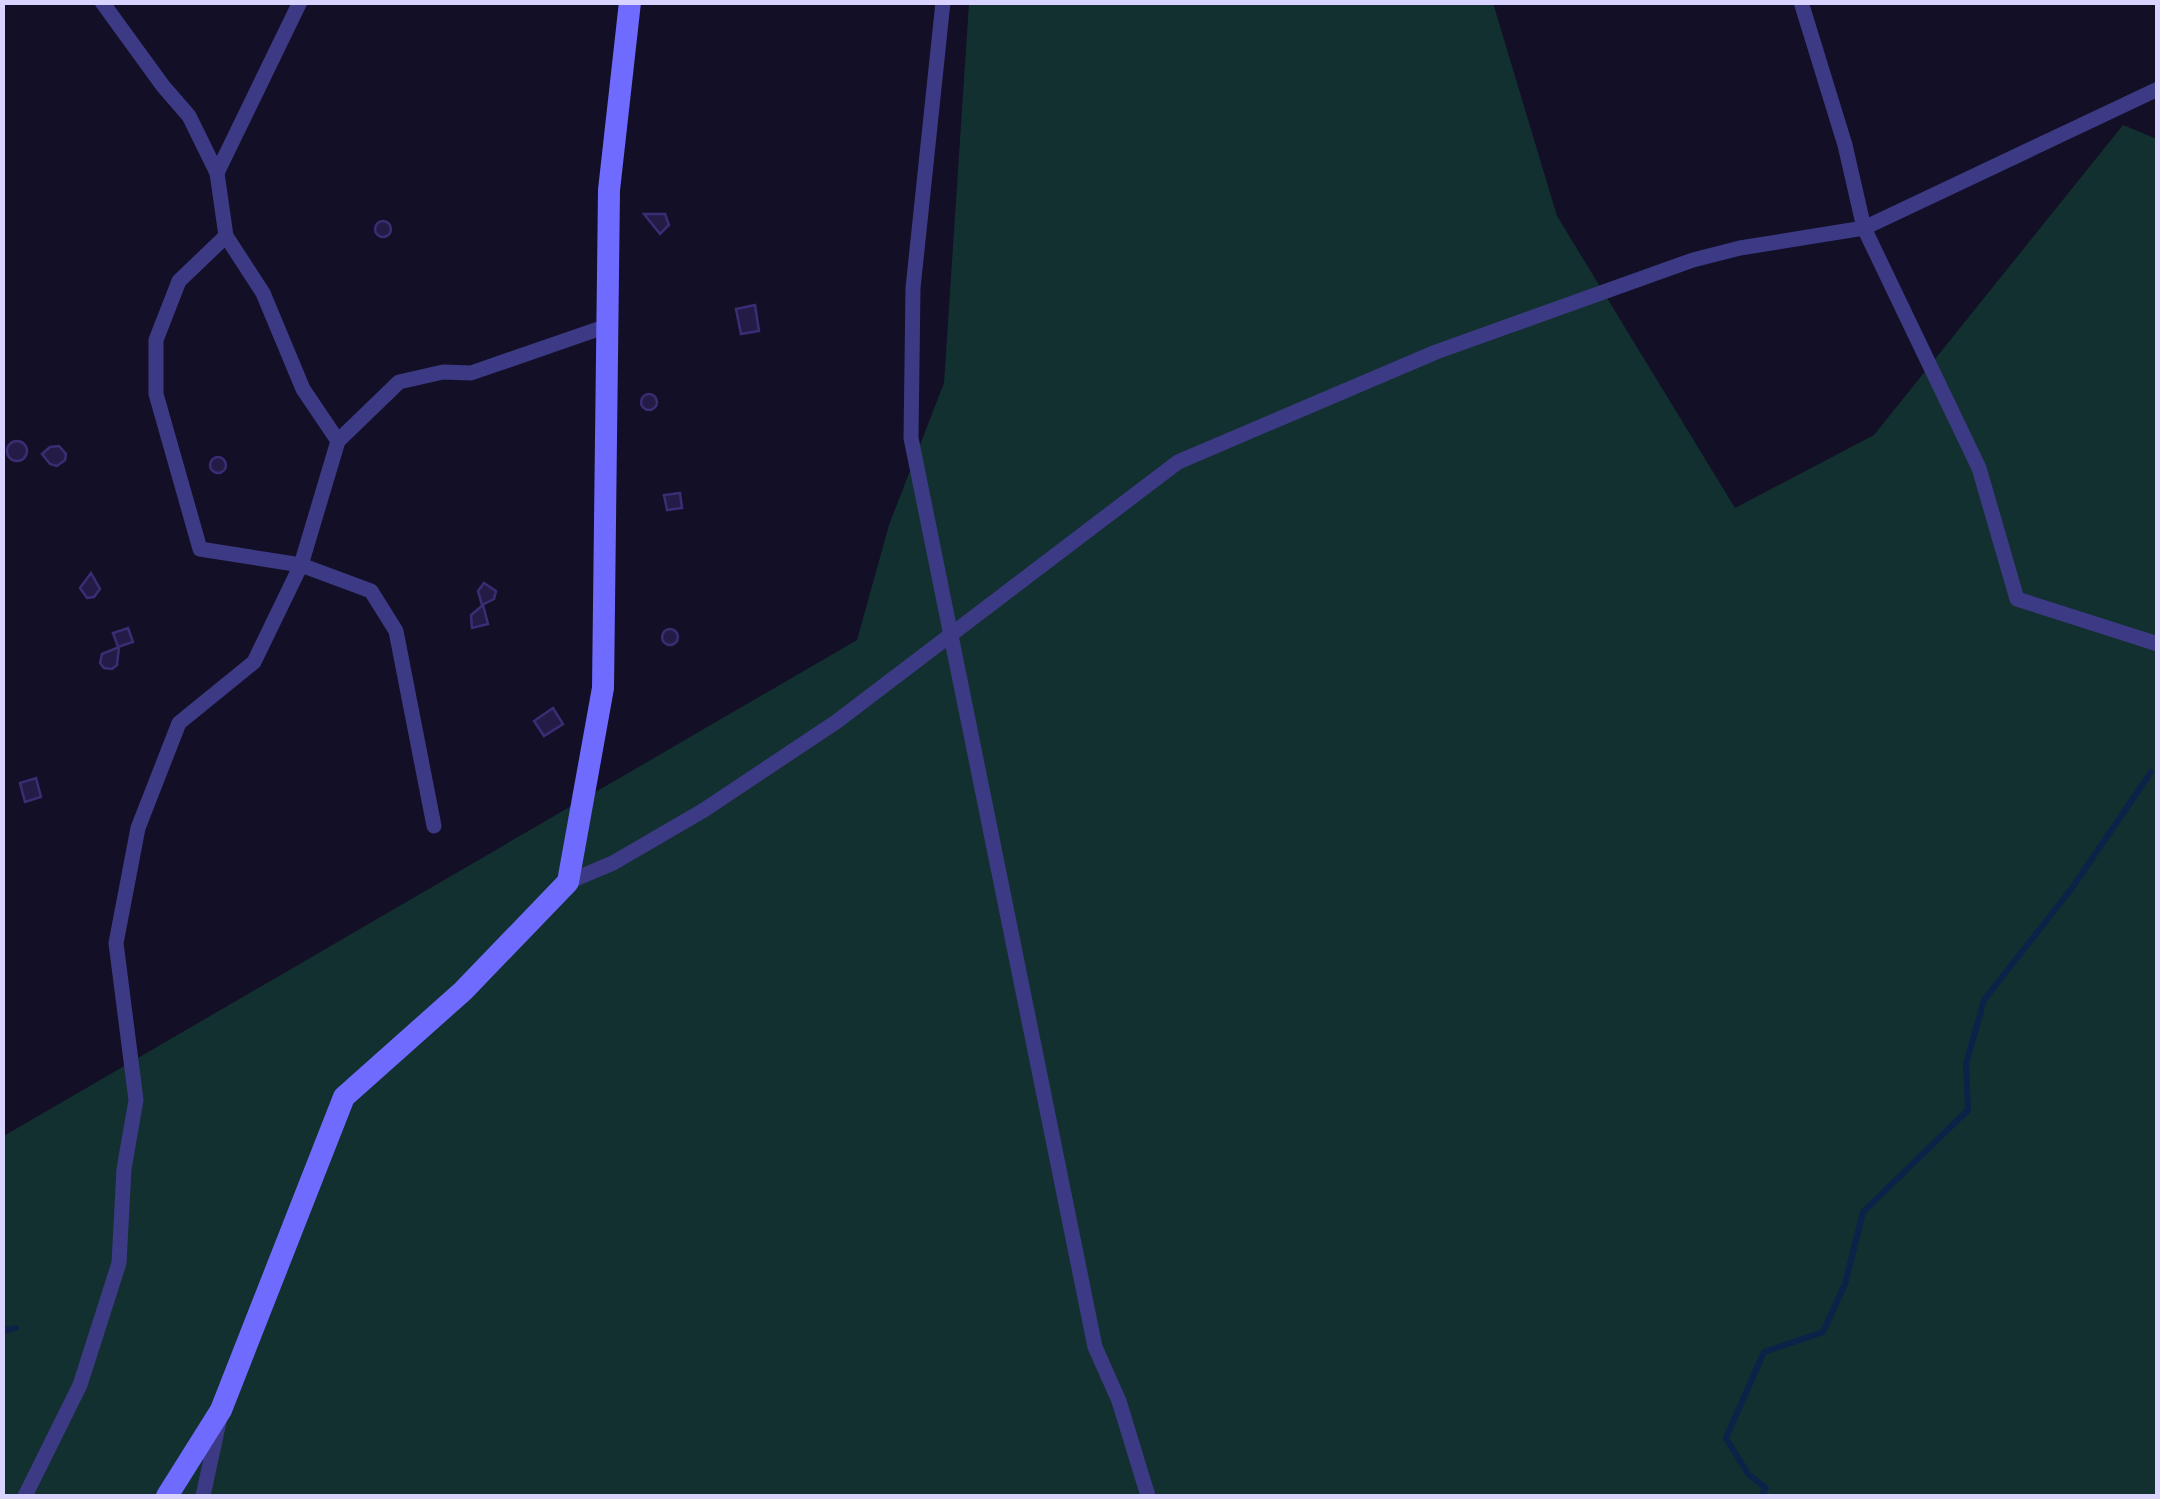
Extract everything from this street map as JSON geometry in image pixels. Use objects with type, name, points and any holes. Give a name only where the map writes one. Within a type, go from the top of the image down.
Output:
[{"type":"main road","points":[[167,1496],[222,1410],[344,1097],[462,991],[568,882],[603,688],[608,190],[630,2]]},
{"type":"street","points":[[102,2],[189,116],[217,173],[226,236],[262,294],[303,389],[338,442]]},
{"type":"street","points":[[217,173],[300,2]]},
{"type":"street","points":[[942,2],[913,288],[911,438],[1095,1347],[1120,1401],[1148,1496]]},
{"type":"street","points":[[1801,2],[1845,145],[1864,228],[1979,468],[2016,600],[2158,644]]},
{"type":"street","points":[[568,882],[613,863],[704,810],[836,722],[1178,462],[1436,352],[1694,260],[1864,228],[2158,89]]},
{"type":"street","points":[[226,236],[178,282],[156,340],[156,394],[200,550],[301,565],[371,591],[396,631],[434,826]]},
{"type":"street","points":[[24,1496],[80,1385],[119,1263],[124,1169],[136,1100],[116,943],[138,828],[178,724],[254,662],[301,565],[338,442],[400,382],[443,372],[471,374],[607,326]]},
{"type":"street","points":[[202,1496],[222,1410]]},
{"type":"green space","points":[[969,3],[1493,3],[1557,216],[1735,508],[1874,435],[2123,125],[2157,139],[2157,1496],[3,1496],[2,1137],[857,640],[889,525],[944,383]]},
{"type":"building","points":[[644,214],[665,214],[669,225],[660,234]]},
{"type":"building","points":[[383,221],[391,229],[383,237],[375,229]]},
{"type":"building","points":[[755,305],[759,331],[741,334],[736,309]]},
{"type":"building","points":[[649,394],[657,402],[649,410],[641,402]]},
{"type":"building","points":[[13,441],[21,441],[27,451],[21,461],[13,461],[7,455],[7,447]]},
{"type":"building","points":[[59,446],[66,454],[65,460],[57,466],[50,464],[42,454]]},
{"type":"building","points":[[218,457],[226,465],[218,473],[210,465]]},
{"type":"building","points":[[680,493],[682,508],[667,510],[664,495]]},
{"type":"building","points":[[91,573],[100,589],[94,597],[87,598],[80,588]]},
{"type":"building","points":[[484,583],[496,591],[494,599],[482,605],[478,591]]},
{"type":"building","points":[[483,605],[488,624],[472,628],[471,615]]},
{"type":"building","points":[[128,628],[133,642],[118,647],[113,633]]},
{"type":"building","points":[[670,629],[678,637],[670,645],[662,637]]},
{"type":"building","points":[[119,647],[117,665],[104,668],[100,663],[102,654]]},
{"type":"building","points":[[553,708],[563,724],[544,736],[534,721]]},
{"type":"building","points":[[36,778],[41,797],[25,802],[20,783]]},
{"type":"waterway","points":[[1761,1496],[1766,1488],[1748,1474],[1726,1438],[1764,1352],[1823,1332],[1845,1284],[1863,1212],[1968,1110],[1966,1064],[1984,1000],[2072,888],[2151,772]]},
{"type":"waterway","points":[[2,1331],[16,1328]]}]
